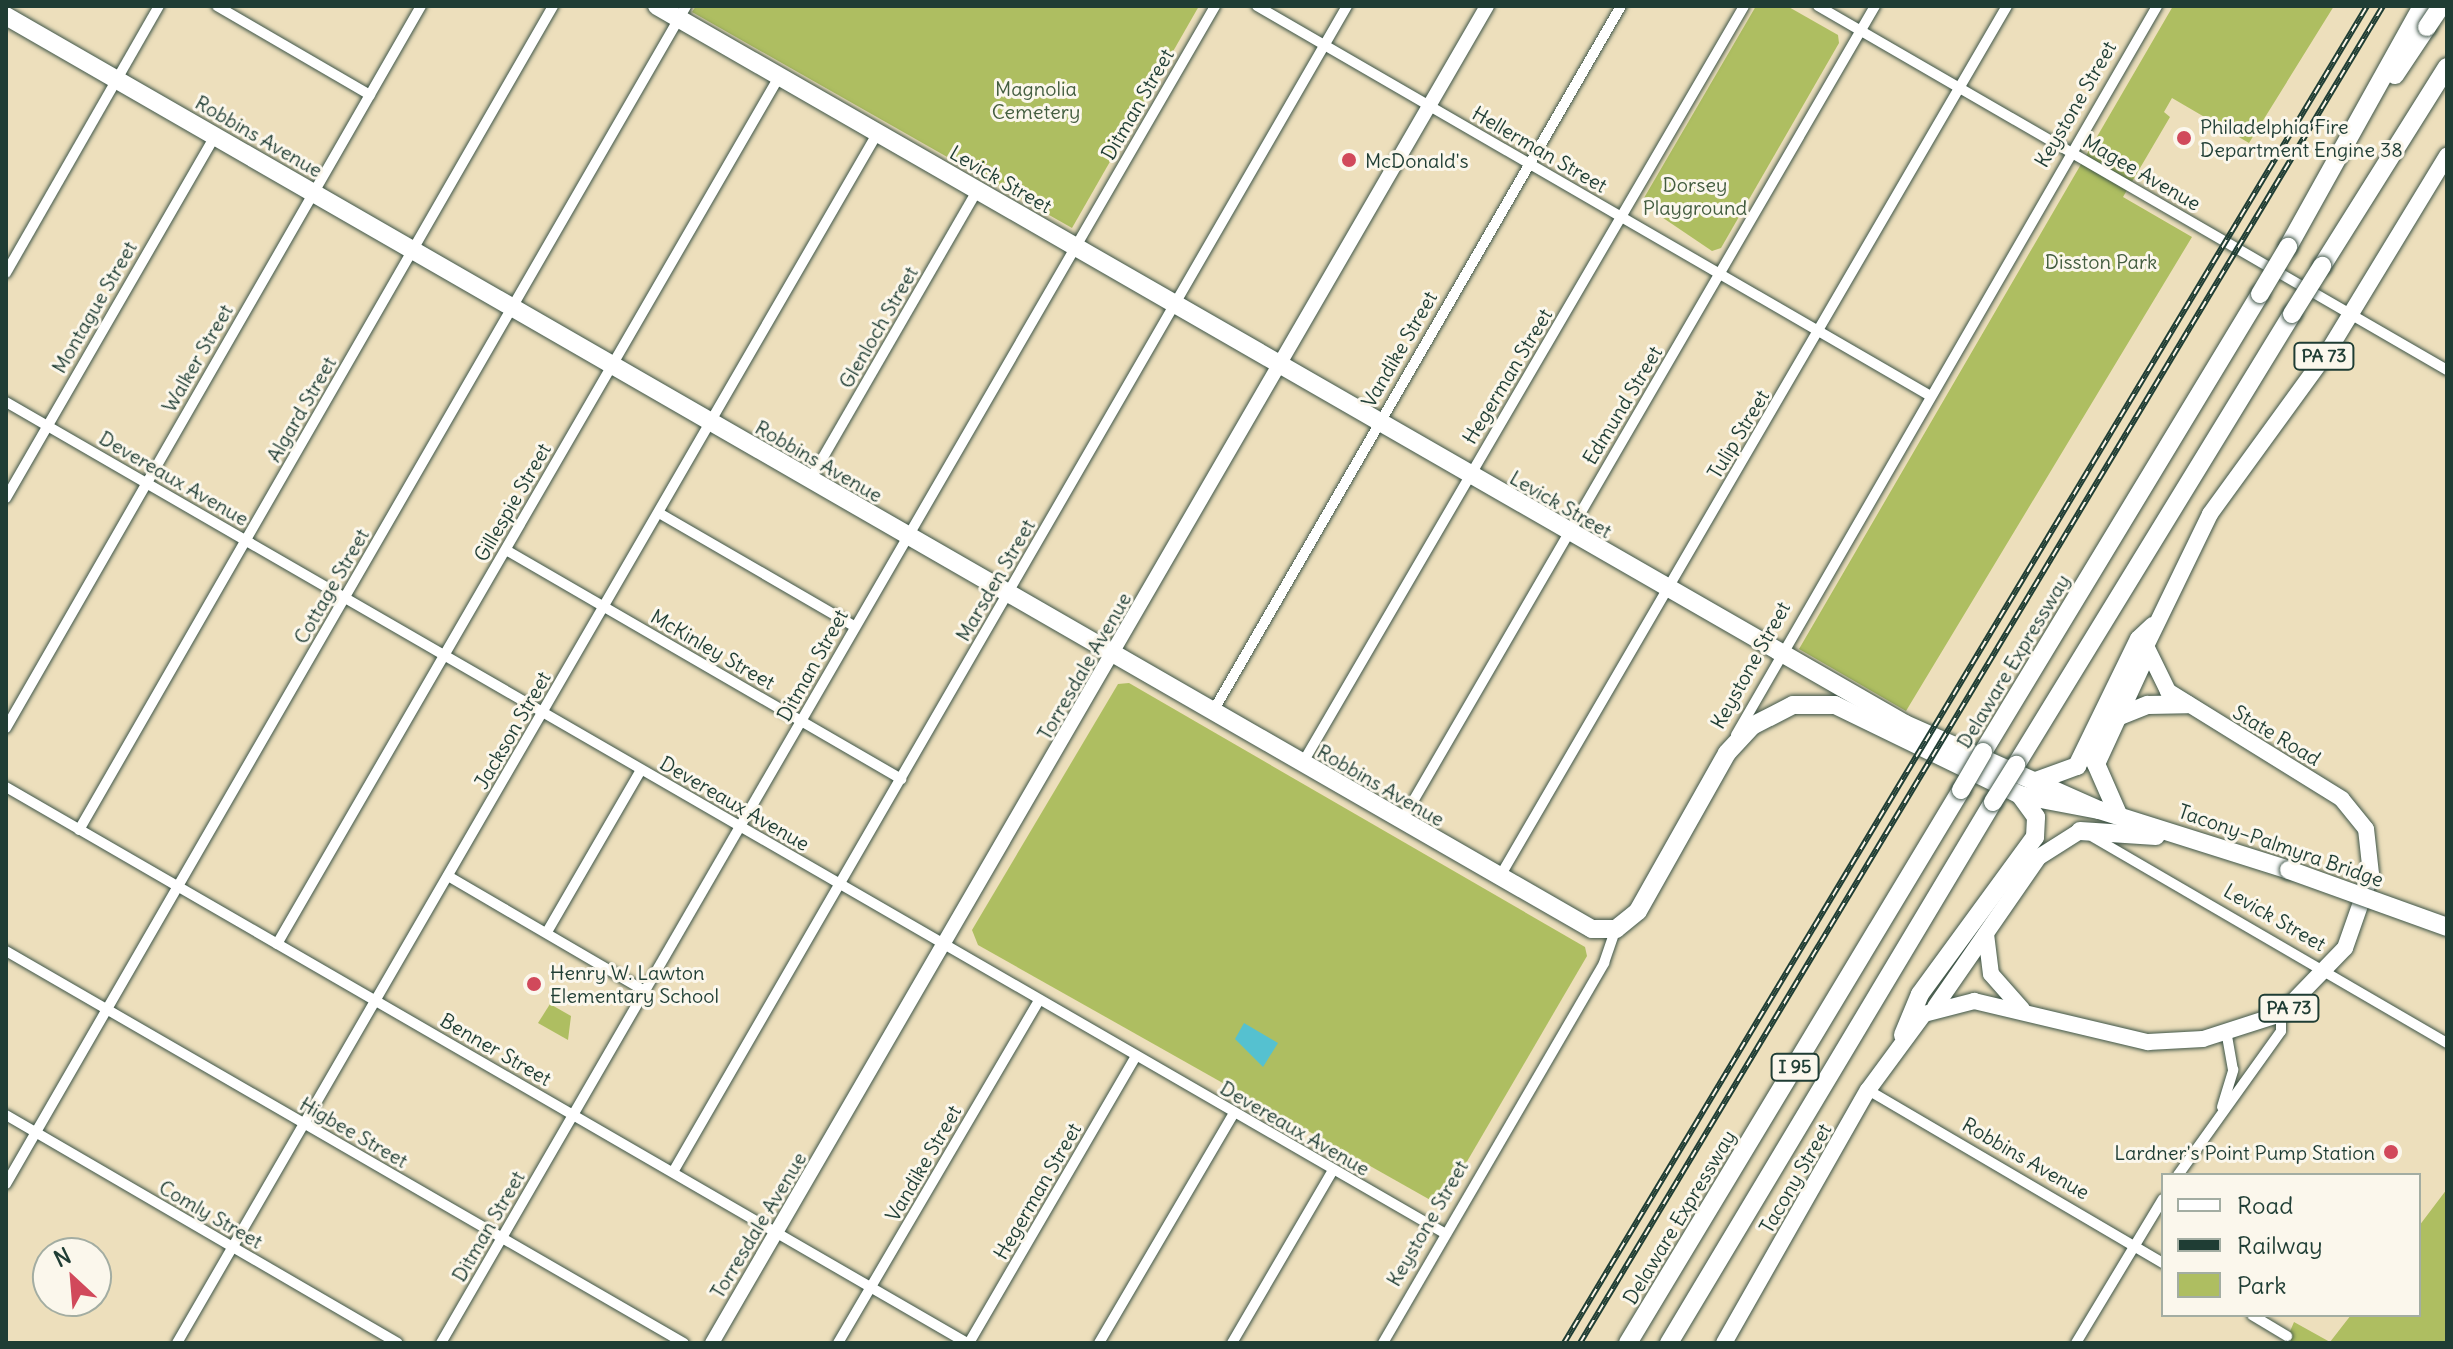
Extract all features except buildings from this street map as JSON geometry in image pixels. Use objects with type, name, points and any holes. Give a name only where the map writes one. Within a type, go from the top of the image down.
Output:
[{"type":"highway","name":"Levick Street","points":[[657,6],[682,12],[779,77],[1567,534],[1778,655],[2025,788]]},
{"type":"highway","name":"Delaware Expressway","points":[[1628,1343],[2260,294],[2421,17],[2438,6]]},
{"type":"highway","name":"Robbins Avenue","points":[[6,16],[1498,879],[1574,922],[1616,929]]},
{"type":"highway","name":"I 95","points":[[1669,1343],[1993,802],[2447,67]]},
{"type":"highway","points":[[1903,1035],[1920,994],[2035,837],[2036,817],[2025,788],[2054,780],[2077,766],[2139,639],[2153,626]]},
{"type":"highway","name":"PA 73","points":[[2118,814],[2096,770],[2115,718],[2147,653]]},
{"type":"highway","name":"Levick Street","points":[[1727,753],[1767,716],[1822,703],[2025,788],[2099,810]]},
{"type":"highway","points":[[2115,718],[2148,705],[2187,704]]},
{"type":"highway","name":"Keystone Street","points":[[1616,929],[1638,911],[1727,753]]},
{"type":"highway","name":"Tacony–Palmyra Bridge","points":[[2099,810],[2289,870],[2447,927]]},
{"type":"highway","points":[[2080,831],[2210,844]]},
{"type":"main road","name":"PA 73","points":[[2147,653],[2153,626],[2242,462],[2350,314],[2447,156]]},
{"type":"main road","name":"State Road","points":[[1903,1035],[1934,1009],[1974,1001],[2148,1042],[2227,1035],[2281,1014],[2327,973],[2368,891],[2366,829],[2342,799],[2187,704],[2160,684],[2147,653]]},
{"type":"main road","points":[[1934,1009],[2039,857],[2080,831]]},
{"type":"main road","points":[[1986,933],[1991,974],[2024,1011]]},
{"type":"main road","name":"Tacony Street","points":[[1724,1343],[1868,1090],[1903,1035]]},
{"type":"street","points":[[6,273],[159,6]]},
{"type":"street","points":[[217,6],[370,95]]},
{"type":"street","name":"Walker Street","points":[[6,728],[421,6]]},
{"type":"street","name":"Algard Street","points":[[79,830],[553,6]]},
{"type":"street","name":"Ditman Street","points":[[441,1343],[1215,6]]},
{"type":"street","name":"Hellerman Street","points":[[1257,6],[1929,395]]},
{"type":"street","name":"Marsden Street","points":[[673,1172],[1347,6]]},
{"type":"street","name":"Torresdale Avenue","points":[[712,1343],[945,946],[1487,6]]},
{"type":"street","name":"Vandike Street","points":[[1212,713],[1621,6]]},
{"type":"street","name":"Hegerman Street","points":[[1302,764],[1744,6]]},
{"type":"street","name":"Magee Avenue","points":[[1818,6],[2447,370]]},
{"type":"street","name":"Edmund Street","points":[[1401,822],[1875,6]]},
{"type":"street","name":"Tulip Street","points":[[1498,879],[2007,6]]},
{"type":"street","name":"Keystone Street","points":[[1727,753],[1778,655],[2157,6]]},
{"type":"street","points":[[2438,6],[2447,12]]},
{"type":"street","name":"Cottage Street","points":[[6,1184],[682,12]]},
{"type":"street","name":"Gillespie Street","points":[[277,944],[779,77]]},
{"type":"street","name":"Jackson Street","points":[[177,1343],[877,134]]},
{"type":"street","name":"Montague Street","points":[[6,498],[215,136]]},
{"type":"street","name":"Glenloch Street","points":[[810,480],[977,191]]},
{"type":"street","name":"Devereaux Avenue","points":[[6,402],[1446,1234]]},
{"type":"street","points":[[659,513],[854,626]]},
{"type":"street","name":"McKinley Street","points":[[506,550],[901,779]]},
{"type":"street","points":[[547,932],[641,770]]},
{"type":"street","name":"Benner Street","points":[[6,787],[968,1343]]},
{"type":"street","name":"Levick Street","points":[[2080,831],[2447,1043]]},
{"type":"street","points":[[448,876],[645,991]]},
{"type":"street","name":"Keystone Street","points":[[1383,1343],[1604,963],[1616,929]]},
{"type":"street","name":"Higbee Street","points":[[6,951],[684,1343]]},
{"type":"street","name":"Vandike Street","points":[[838,1343],[1039,1000]]},
{"type":"street","points":[[2179,1173],[2222,1107],[2281,1031],[2281,1014]]},
{"type":"street","points":[[2222,1107],[2233,1070],[2227,1035]]},
{"type":"street","name":"Hegerman Street","points":[[968,1343],[1136,1056]]},
{"type":"street","name":"Robbins Avenue","points":[[1868,1090],[2161,1262]]},
{"type":"street","points":[[1099,1343],[1234,1113]]},
{"type":"street","name":"Comly Street","points":[[6,1115],[398,1343]]},
{"type":"street","points":[[1232,1343],[1333,1170]]},
{"type":"street","points":[[2076,1343],[2161,1202]]},
{"type":"street","points":[[2255,1317],[2287,1336]]},
{"type":"green space","name":"Magnolia Cemetery","points":[[696,6],[1199,6],[1072,228],[692,12]]},
{"type":"green space","name":"Dorsey Playground","points":[[1756,6],[1787,6],[1838,35],[1839,43],[1721,248],[1712,251],[1641,203]]},
{"type":"green space","name":"Disston Park","points":[[2173,6],[2334,6],[2249,143],[2172,98],[2164,112],[2170,117],[2123,197],[2192,237],[1906,711],[1799,649]]},
{"type":"green space","points":[[1129,683],[1585,947],[1587,956],[1441,1206],[978,945],[972,930],[1118,684]]},
{"type":"green space","points":[[550,1004],[571,1016],[568,1040],[538,1023]]},
{"type":"green space","points":[[2447,1189],[2447,1343],[2285,1343],[2294,1322],[2330,1342],[2349,1317],[2421,1317],[2421,1223]]},
{"type":"water","points":[[1244,1023],[1278,1043],[1263,1067],[1235,1039]]},
{"type":"railway","points":[[1564,1343],[2367,6]]},
{"type":"railway","points":[[1580,1343],[2383,6]]},
{"type":"place","name":"Philadelphia Fire Department Engine 38","points":[[2184,138]]},
{"type":"place","name":"McDonald's","points":[[1349,160]]},
{"type":"place","name":"Henry W. Lawton Elementary School","points":[[534,984]]},
{"type":"place","name":"Lardner's Point Pump Station","points":[[2391,1152]]}]
